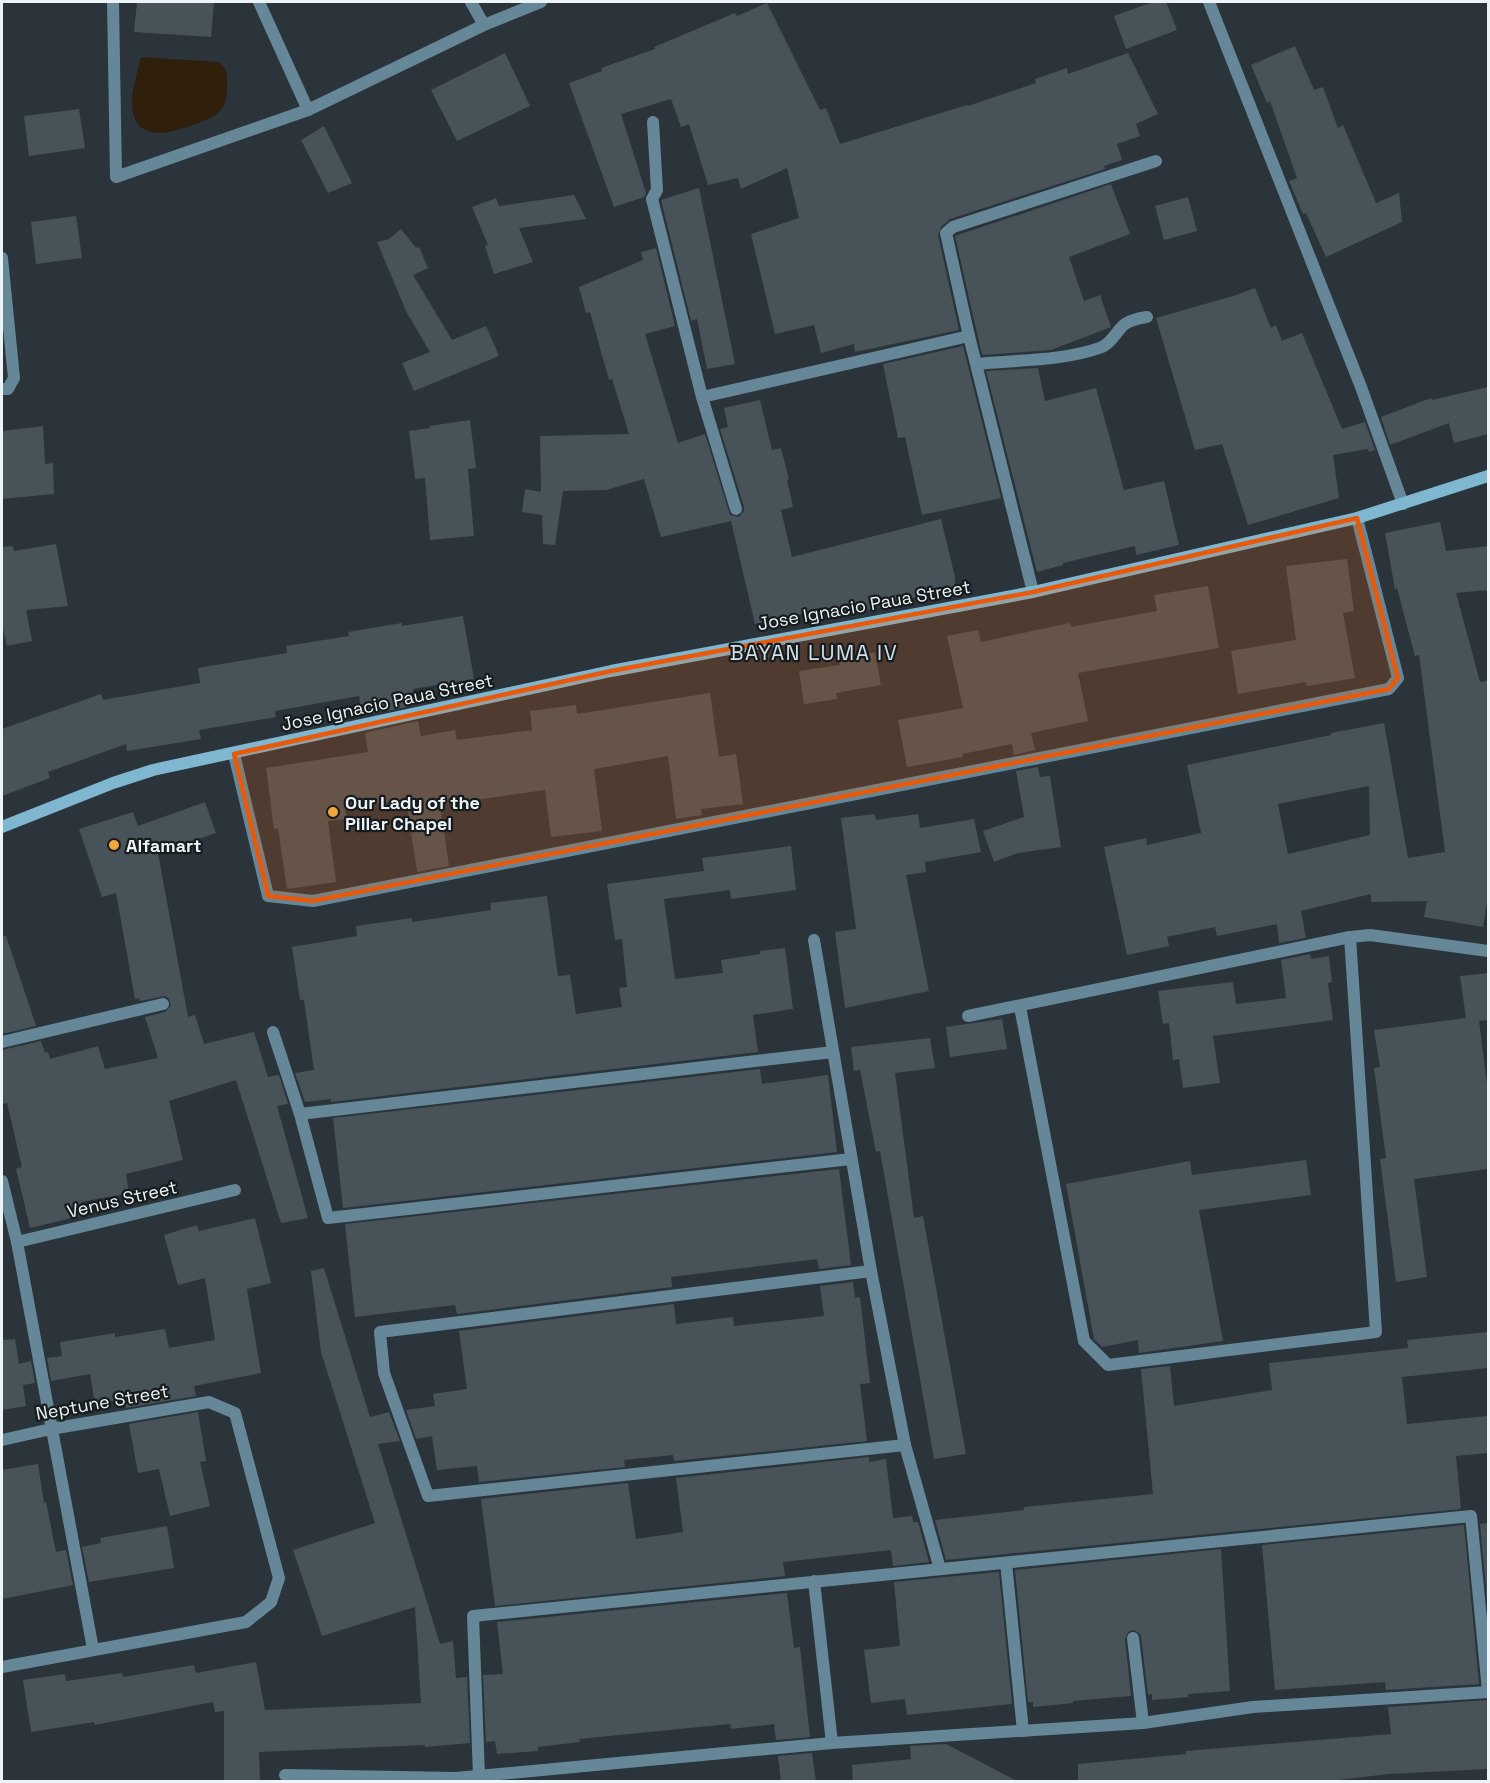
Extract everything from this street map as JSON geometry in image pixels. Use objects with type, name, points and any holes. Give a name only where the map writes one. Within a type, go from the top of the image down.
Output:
[{"type":"street","points":[[113,2],[116,177],[308,110],[484,25],[541,2]]},
{"type":"street","points":[[259,2],[308,110]]},
{"type":"street","points":[[471,2],[484,25]]},
{"type":"street","points":[[1209,2],[1361,387],[1403,504]]},
{"type":"street","points":[[653,122],[657,190],[652,199],[702,398],[736,509]]},
{"type":"street","points":[[1034,592],[969,336],[946,233],[953,227],[1156,161]]},
{"type":"street","points":[[2,258],[14,378],[8,388],[2,389]]},
{"type":"street","points":[[977,364],[1057,356],[1104,346],[1117,336],[1124,325],[1147,317]]},
{"type":"street","points":[[702,398],[969,336]]},
{"type":"street","name":"Jose Ignacio Paua Street","points":[[2,827],[133,775],[611,670],[1034,592],[1357,518],[1488,476]]},
{"type":"street","points":[[234,754],[268,896],[313,901],[1389,689],[1398,678],[1357,518]]},
{"type":"street","points":[[968,1016],[1020,1007],[1350,936],[1370,935],[1488,951]]},
{"type":"street","points":[[1020,1007],[1084,1341],[1108,1365],[1376,1332],[1350,936]]},
{"type":"street","points":[[814,940],[871,1271],[905,1446],[940,1569]]},
{"type":"street","points":[[2,1042],[163,1004]]},
{"type":"street","points":[[273,1032],[300,1113],[328,1218],[851,1159]]},
{"type":"street","points":[[300,1113],[833,1052]]},
{"type":"street","points":[[2,1181],[17,1242],[93,1649],[2,1667]]},
{"type":"street","name":"Venus Street","points":[[17,1242],[235,1190]]},
{"type":"street","points":[[871,1271],[380,1332],[384,1373],[428,1496],[905,1446]]},
{"type":"street","name":"Neptune Street","points":[[2,1440],[51,1429],[209,1402],[235,1413],[279,1578],[270,1602],[246,1622],[93,1649]]},
{"type":"street","points":[[285,1774],[456,1778],[479,1776],[832,1743],[1143,1723],[1253,1707],[1488,1691],[1471,1516],[473,1616],[479,1776]]},
{"type":"street","points":[[1006,1563],[1023,1731]]},
{"type":"street","points":[[814,1581],[832,1743]]},
{"type":"street","points":[[1133,1638],[1143,1723]]},
{"type":"highlighted area","points":[[1357,518],[1398,678],[1389,689],[313,901],[268,896],[234,754],[611,671],[1033,592]]},
{"type":"shaded area","points":[[141,57],[218,62],[224,67],[227,75],[226,98],[222,109],[202,122],[164,133],[156,133],[140,127],[135,119],[132,102]]},
{"type":"building","points":[[137,2],[214,2],[211,37],[134,32]]},
{"type":"building","points":[[1153,2],[1166,2],[1177,30],[1126,49],[1114,16]]},
{"type":"building","points":[[767,3],[820,110],[826,108],[840,144],[968,106],[1036,83],[1035,79],[1067,68],[1068,74],[1128,53],[1158,114],[1136,124],[1140,136],[1117,144],[1122,160],[1104,166],[1105,169],[950,219],[941,227],[938,235],[959,330],[855,352],[854,344],[821,353],[814,325],[775,334],[751,234],[799,218],[787,168],[741,189],[738,178],[708,185],[689,124],[681,127],[671,99],[621,114],[646,193],[644,197],[614,207],[569,83],[602,71],[601,68],[655,49],[654,47],[735,13],[737,16]]},
{"type":"building","points":[[1295,46],[1314,90],[1323,87],[1338,128],[1343,125],[1376,203],[1399,193],[1402,222],[1326,257],[1306,213],[1303,214],[1289,181],[1297,178],[1270,101],[1267,103],[1251,65]]},
{"type":"building","points":[[505,53],[530,106],[457,141],[431,90]]},
{"type":"building","points":[[79,109],[85,148],[29,156],[24,116]]},
{"type":"building","points":[[324,126],[352,183],[328,193],[301,140]]},
{"type":"building","points":[[1111,184],[1130,234],[1069,257],[1084,301],[1100,295],[1111,327],[1051,350],[982,355],[955,236]]},
{"type":"building","points":[[699,188],[735,364],[707,369],[697,319],[691,321],[661,200]]},
{"type":"building","points":[[574,195],[586,219],[519,228],[533,262],[494,274],[485,246],[488,245],[472,207],[496,198],[499,206]]},
{"type":"building","points":[[1188,197],[1197,231],[1164,240],[1155,206]]},
{"type":"building","points":[[76,216],[82,258],[36,264],[31,222]]},
{"type":"building","points":[[401,229],[416,248],[419,247],[428,268],[413,275],[452,340],[486,326],[499,356],[414,391],[402,363],[430,352],[407,313],[377,242],[389,239]]},
{"type":"building","points":[[656,248],[675,326],[645,334],[678,443],[705,434],[730,515],[739,517],[744,507],[720,429],[728,427],[724,408],[760,400],[772,450],[781,448],[789,479],[787,480],[793,507],[781,510],[792,557],[941,519],[955,577],[955,587],[832,619],[831,611],[824,613],[823,609],[755,624],[731,521],[661,537],[644,479],[606,490],[563,491],[555,545],[543,544],[542,515],[522,512],[525,489],[541,492],[540,436],[629,434],[612,379],[609,380],[590,312],[586,313],[579,287],[643,260],[641,252]]},
{"type":"building","points":[[1255,288],[1271,328],[1276,325],[1282,341],[1302,333],[1342,429],[1365,422],[1375,450],[1369,452],[1368,449],[1333,455],[1339,498],[1248,525],[1222,444],[1195,450],[1156,318]]},
{"type":"building","points":[[963,346],[1001,498],[922,515],[905,437],[898,438],[883,364]]},
{"type":"building","points":[[1038,368],[1045,401],[1096,388],[1124,490],[1164,481],[1179,545],[1136,555],[1135,546],[1063,563],[1063,565],[1037,572],[986,371]]},
{"type":"building","points":[[1488,387],[1488,434],[1454,443],[1449,423],[1390,445],[1381,417],[1431,398],[1432,400]]},
{"type":"building","points":[[470,420],[476,468],[468,469],[474,536],[430,540],[425,478],[415,479],[409,431]]},
{"type":"building","points":[[43,426],[45,464],[53,463],[54,494],[2,499],[2,431]]},
{"type":"building","points":[[1440,522],[1446,551],[1488,546],[1488,590],[1456,593],[1480,682],[1488,681],[1488,896],[1483,927],[1424,917],[1427,901],[1371,902],[1371,894],[1301,911],[1306,938],[1279,943],[1277,924],[1217,936],[1215,927],[1167,937],[1169,946],[1127,955],[1104,847],[1146,838],[1147,845],[1201,833],[1187,765],[1384,723],[1408,858],[1445,852],[1419,655],[1415,656],[1397,588],[1395,589],[1385,533]],"holes":[[[1369,786],[1370,835],[1288,854],[1278,804]]]},
{"type":"building","points":[[56,544],[68,606],[26,610],[32,641],[7,646],[2,625],[2,547],[13,546],[14,551]]},
{"type":"building","points":[[1347,559],[1354,611],[1343,613],[1355,678],[1307,686],[1306,682],[1238,694],[1231,651],[1296,640],[1286,566]]},
{"type":"building","points":[[1208,586],[1219,648],[1078,673],[1088,721],[1031,733],[1035,750],[1014,755],[1012,744],[962,754],[963,757],[907,767],[898,720],[963,708],[947,636],[978,630],[981,642],[1070,623],[1071,627],[1157,611],[1154,595]]},
{"type":"building","points":[[463,616],[474,679],[413,689],[416,705],[362,716],[359,696],[275,711],[276,717],[199,730],[201,739],[127,751],[126,744],[48,772],[50,778],[2,796],[2,729],[101,694],[103,700],[200,683],[198,668],[287,653],[286,646],[349,636],[348,632]]},
{"type":"building","points":[[875,652],[881,685],[836,693],[837,699],[804,704],[799,671],[840,665],[839,661]]},
{"type":"building","points":[[710,693],[719,757],[736,754],[743,804],[701,809],[702,815],[676,819],[668,756],[594,769],[602,831],[551,837],[545,790],[440,805],[449,866],[417,872],[406,799],[345,809],[347,819],[328,821],[336,882],[287,889],[278,828],[274,829],[266,768],[368,752],[365,733],[418,721],[421,736],[455,730],[457,740],[532,730],[530,711],[576,705],[577,714]]},
{"type":"building","points":[[1038,767],[1040,777],[1050,776],[1061,847],[1018,853],[994,862],[983,831],[1024,817],[1016,771]]},
{"type":"building","points":[[205,802],[216,833],[158,853],[188,1017],[195,1015],[204,1044],[254,1032],[268,1077],[279,1075],[288,1104],[277,1106],[308,1218],[281,1223],[236,1080],[169,1101],[183,1160],[126,1174],[129,1193],[81,1202],[84,1215],[30,1228],[16,1169],[22,1167],[7,1103],[2,1104],[2,1050],[41,1041],[50,1059],[98,1046],[105,1069],[158,1058],[145,1017],[165,1012],[171,1006],[169,999],[165,996],[140,1001],[139,998],[135,999],[116,893],[102,897],[79,829],[133,812],[138,826]]},
{"type":"building","points":[[875,814],[876,820],[918,814],[920,828],[974,819],[981,852],[925,862],[926,872],[906,875],[929,991],[845,1008],[835,932],[856,929],[841,818]]},
{"type":"building","points":[[791,846],[796,890],[731,899],[730,890],[664,899],[675,979],[723,973],[721,960],[785,948],[793,1009],[753,1015],[758,1052],[331,1102],[331,1099],[305,1102],[295,1073],[314,1070],[304,1000],[300,1000],[292,947],[357,936],[356,926],[412,918],[412,922],[491,910],[490,903],[547,896],[558,976],[570,975],[576,1014],[622,1007],[619,988],[627,987],[622,939],[615,940],[607,884],[704,871],[702,858]]},
{"type":"building","points":[[2,936],[6,936],[36,1026],[2,1034]]},
{"type":"building","points":[[1310,954],[1311,959],[1329,956],[1332,982],[1328,983],[1333,1020],[1213,1036],[1220,1083],[1183,1088],[1179,1059],[1173,1060],[1169,1023],[1163,1024],[1158,991],[1233,982],[1236,1004],[1286,998],[1281,960]]},
{"type":"building","points":[[1488,973],[1488,1020],[1479,1021],[1488,1092],[1488,1169],[1414,1179],[1427,1277],[1396,1282],[1380,1159],[1386,1158],[1374,1068],[1380,1067],[1374,1030],[1466,1018],[1460,976]]},
{"type":"building","points":[[1002,1019],[1007,1049],[950,1057],[946,1027]]},
{"type":"building","points":[[930,1038],[935,1068],[895,1073],[914,1218],[923,1216],[966,1454],[934,1459],[880,1151],[876,1152],[860,1070],[854,1071],[851,1047]]},
{"type":"building","points":[[760,1069],[762,1084],[828,1075],[837,1152],[343,1208],[333,1118]]},
{"type":"building","points":[[1306,1160],[1311,1195],[1199,1210],[1223,1341],[1139,1353],[1138,1340],[1102,1347],[1094,1339],[1066,1184],[1190,1161],[1192,1175]]},
{"type":"building","points":[[839,1169],[851,1265],[819,1269],[817,1259],[671,1277],[672,1287],[457,1314],[455,1305],[355,1317],[345,1224]]},
{"type":"building","points":[[255,1218],[271,1283],[247,1289],[261,1373],[194,1386],[196,1396],[126,1408],[125,1399],[95,1404],[90,1374],[51,1381],[47,1358],[62,1356],[60,1342],[115,1333],[115,1337],[165,1329],[169,1348],[215,1340],[205,1278],[178,1285],[164,1235],[197,1225],[199,1231]]},
{"type":"building","points":[[324,1268],[370,1417],[389,1412],[400,1441],[378,1444],[440,1644],[453,1641],[456,1678],[467,1677],[470,1743],[425,1747],[425,1745],[259,1752],[260,1782],[224,1782],[224,1711],[215,1712],[213,1702],[95,1725],[94,1722],[31,1732],[23,1680],[65,1674],[66,1681],[122,1673],[123,1677],[194,1665],[196,1673],[256,1662],[265,1710],[421,1703],[415,1607],[322,1636],[293,1550],[375,1523],[321,1352],[311,1271]]},
{"type":"building","points":[[853,1282],[855,1298],[860,1297],[870,1383],[860,1384],[867,1441],[674,1461],[673,1455],[624,1460],[625,1467],[479,1482],[477,1466],[437,1470],[432,1436],[416,1439],[406,1410],[435,1406],[433,1394],[467,1389],[459,1331],[674,1304],[676,1324],[733,1317],[734,1326],[824,1316],[820,1286]]},
{"type":"building","points":[[1488,1332],[1488,1368],[1402,1377],[1407,1424],[1488,1416],[1488,1453],[1456,1456],[1461,1509],[946,1560],[935,1520],[1024,1510],[1024,1507],[1153,1494],[1141,1369],[1170,1366],[1174,1406],[1272,1390],[1269,1363],[1408,1348],[1407,1340]]},
{"type":"building","points":[[15,1339],[19,1364],[31,1361],[35,1383],[23,1385],[26,1406],[2,1410],[2,1340]]},
{"type":"building","points":[[198,1412],[206,1461],[200,1462],[210,1506],[170,1516],[159,1469],[138,1473],[129,1424]]},
{"type":"building","points":[[869,1457],[869,1462],[886,1459],[893,1518],[912,1516],[913,1522],[918,1522],[929,1562],[893,1566],[891,1550],[783,1562],[785,1576],[495,1606],[481,1499],[628,1483],[636,1539],[683,1532],[676,1478]]},
{"type":"building","points":[[38,1464],[44,1503],[46,1502],[56,1552],[66,1550],[73,1585],[2,1599],[2,1470]]},
{"type":"building","points":[[1488,1523],[1488,1611],[1480,1524]]},
{"type":"building","points":[[1464,1525],[1479,1684],[1386,1690],[1385,1682],[1275,1690],[1262,1545]]},
{"type":"building","points":[[167,1526],[174,1568],[89,1582],[82,1547],[101,1543],[100,1538]]},
{"type":"building","points":[[1221,1549],[1230,1691],[1188,1694],[1189,1697],[1152,1700],[1152,1694],[1148,1695],[1141,1636],[1133,1630],[1128,1632],[1125,1639],[1131,1696],[1033,1707],[1033,1702],[1028,1702],[1015,1570]]},
{"type":"building","points":[[999,1572],[1012,1704],[907,1715],[905,1699],[871,1703],[864,1650],[900,1646],[894,1582]]},
{"type":"building","points":[[787,1593],[794,1648],[800,1647],[810,1737],[776,1740],[774,1724],[731,1729],[730,1724],[579,1739],[580,1742],[538,1747],[538,1751],[497,1754],[495,1741],[486,1742],[483,1675],[503,1674],[497,1622]]},
{"type":"building","points":[[1488,1700],[1488,1769],[1389,1774],[1320,1782],[1078,1782],[1078,1764],[1186,1754],[1186,1751],[1391,1734],[1388,1707]]},
{"type":"building","points":[[946,1744],[1019,1782],[853,1782],[852,1765],[911,1759],[910,1746]]},
{"type":"building","points":[[812,1753],[816,1782],[781,1782],[778,1756]]},
{"type":"place","name":"Our Lady of the Pillar Chapel","points":[[333,812]]},
{"type":"place","name":"Alfamart","points":[[114,845]]},
{"type":"district","name":"BAYAN LUMA IV","points":[[814,652]]}]
